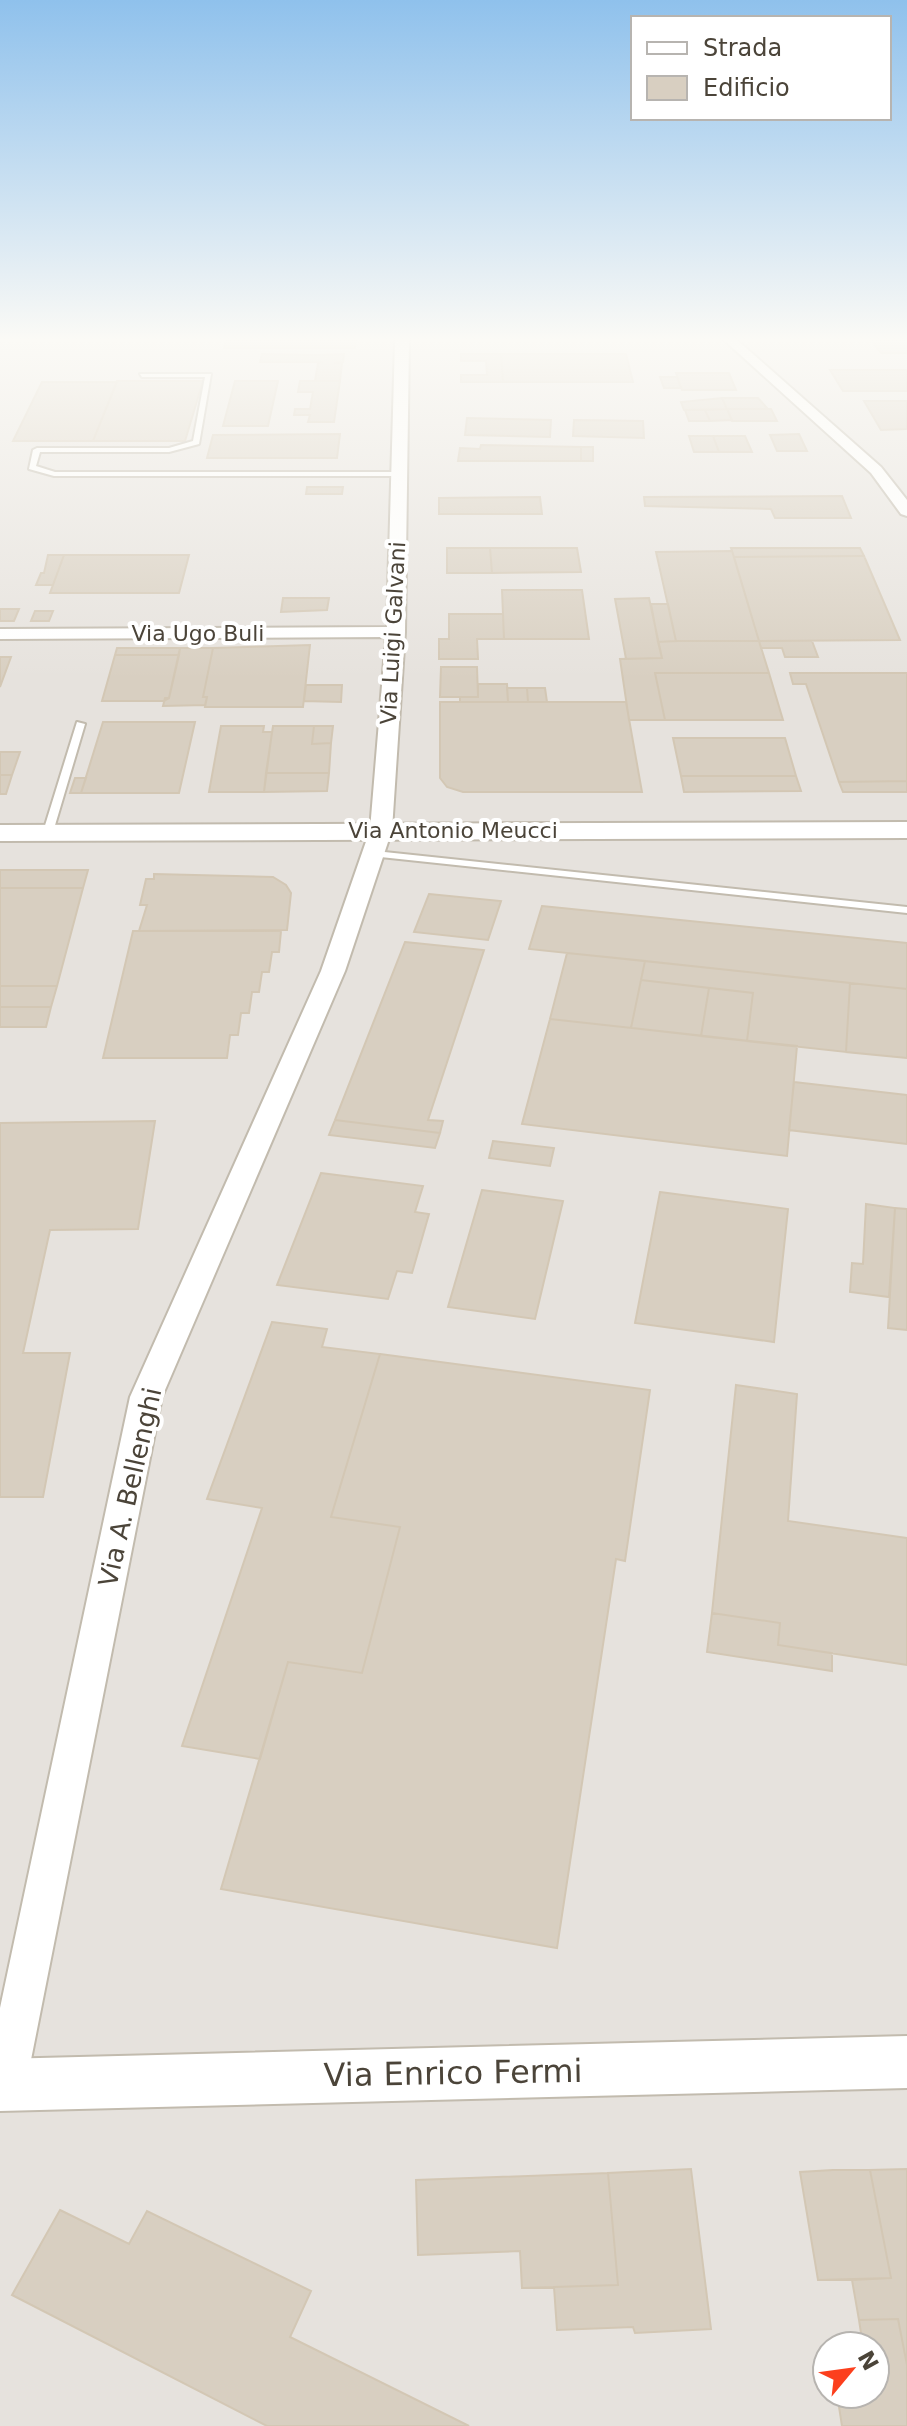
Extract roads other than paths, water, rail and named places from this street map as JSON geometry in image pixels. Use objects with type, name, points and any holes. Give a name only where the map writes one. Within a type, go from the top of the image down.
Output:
[{"type":"street","name":"Via Luigi Galvani","points":[[378,842],[396,632],[399,453]]},
{"type":"street","points":[[857,453],[876,470],[907,511]]},
{"type":"street","name":"Via Ugo Buli","points":[[0,634],[396,632]]},
{"type":"street","name":"Via Antonio Meucci","points":[[0,833],[378,842],[907,830]]},
{"type":"street","name":"Via A. Bellenghi","points":[[3,2085],[146,1397],[333,971],[378,842]]},
{"type":"street","name":"Via Enrico Fermi","points":[[3,2085],[907,2062]]},
{"type":"lane","points":[[36,453],[32,467],[54,474],[399,474]]},
{"type":"lane","points":[[48,832],[80,724]]},
{"type":"lane","points":[[378,842],[907,910]]}]
